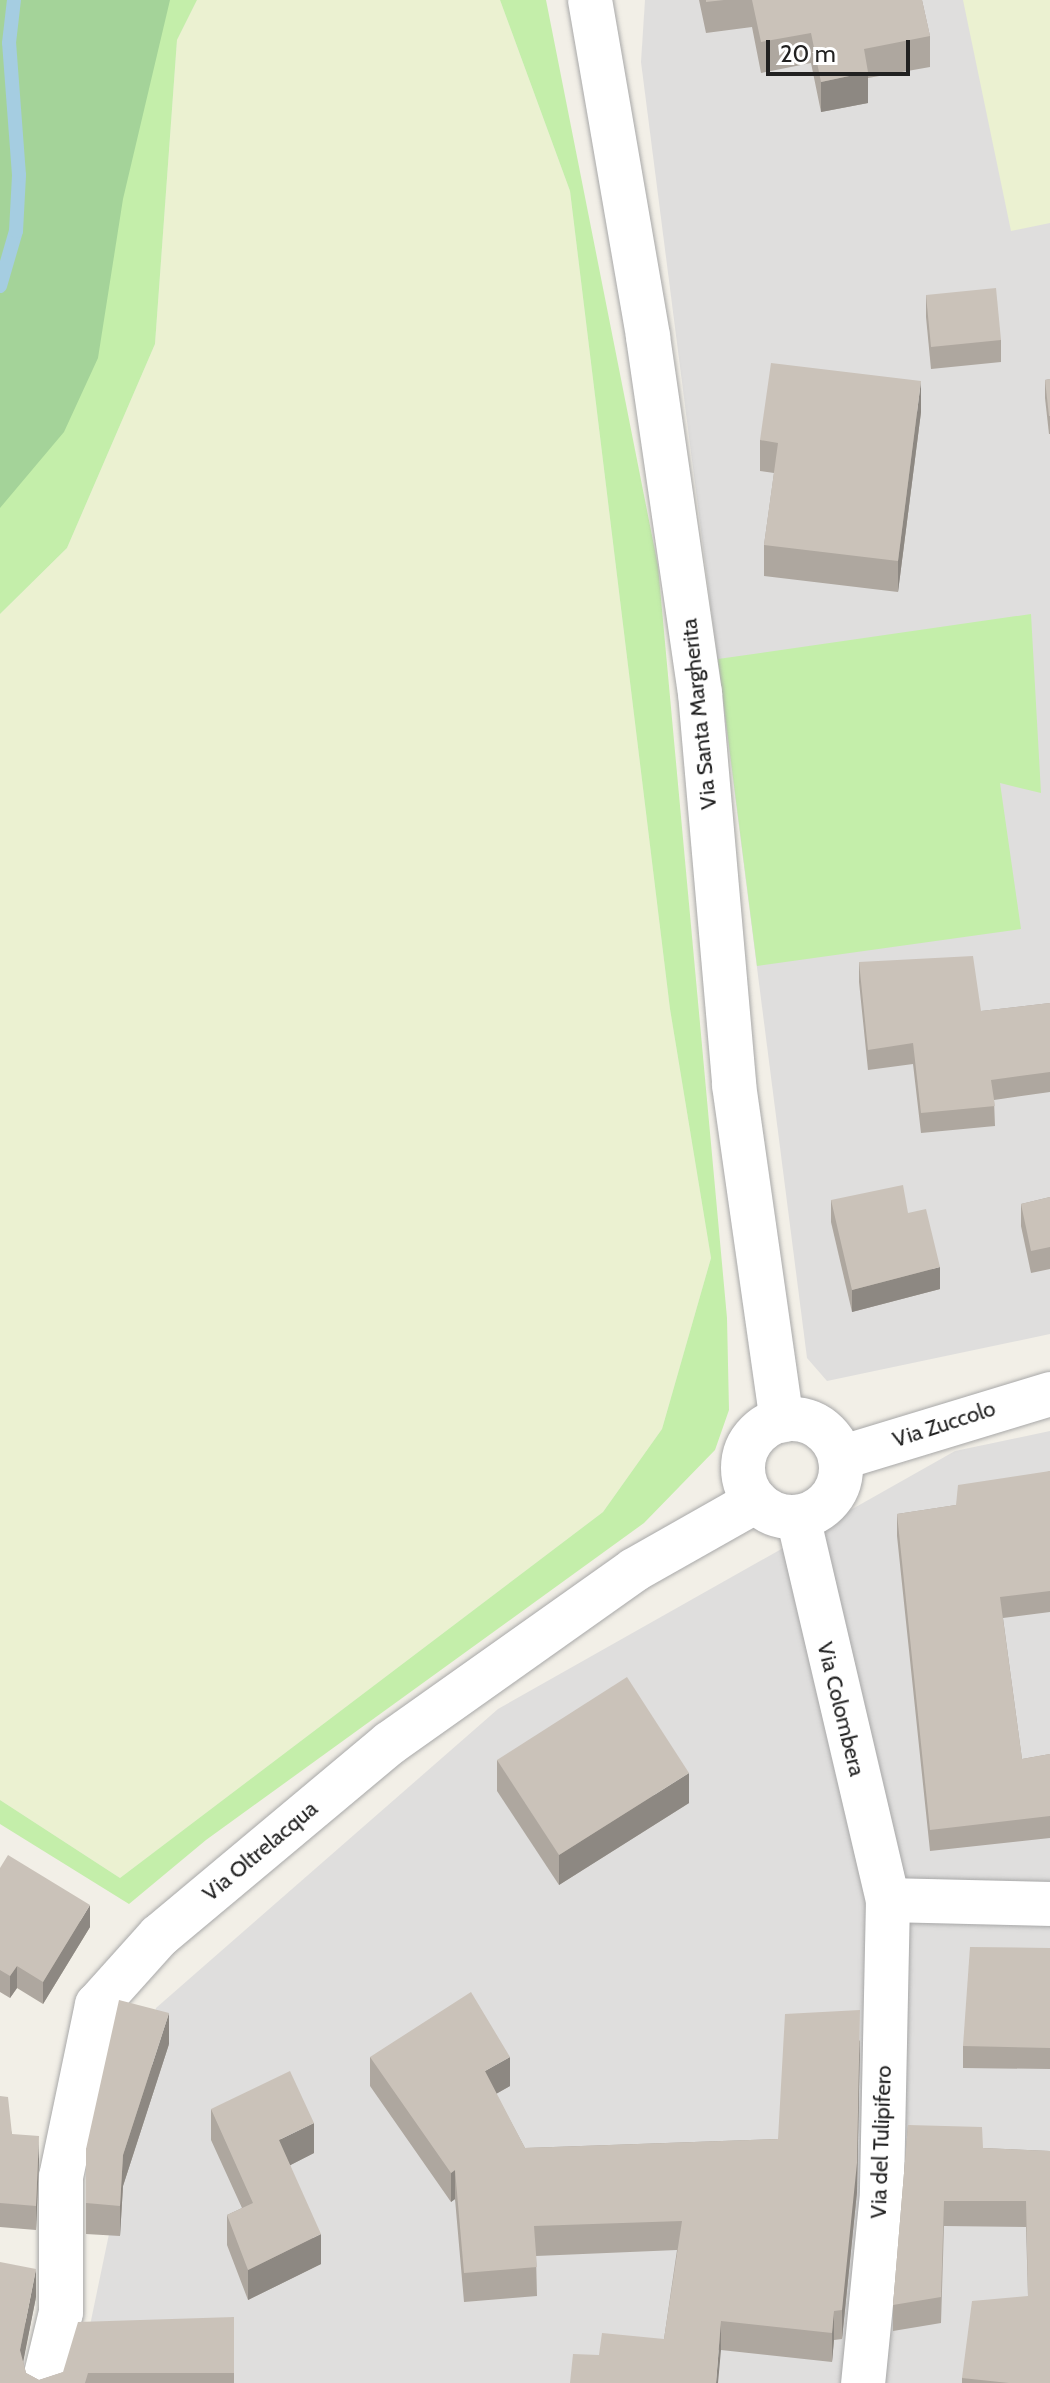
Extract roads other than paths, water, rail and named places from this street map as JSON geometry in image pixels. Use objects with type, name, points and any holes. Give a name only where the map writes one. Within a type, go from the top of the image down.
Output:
[{"type":"street","name":"Via Santa Margherita","points":[[594,3],[700,693],[734,1085],[782,1421]]},
{"type":"street","name":"Via Zuccolo","points":[[840,1458],[1050,1394]]},
{"type":"street","points":[[782,1421],[821,1429],[840,1458],[840,1478],[830,1499],[798,1517],[773,1513],[756,1501],[746,1485],[744,1458],[754,1437],[782,1421]]},
{"type":"street","name":"Via Oltrelacqua","points":[[44,2383],[61,2312],[61,2177],[97,2005],[159,1936],[390,1743],[634,1570],[756,1501]]},
{"type":"street","name":"Via Colombera","points":[[798,1517],[888,1900]]},
{"type":"street","points":[[888,1900],[1050,1904]]},
{"type":"street","name":"Via del Tulipifero","points":[[863,2383],[882,2194],[888,1900]]},
{"type":"waterway","points":[[0,286],[16,231],[19,175],[9,43],[14,0]]}]
